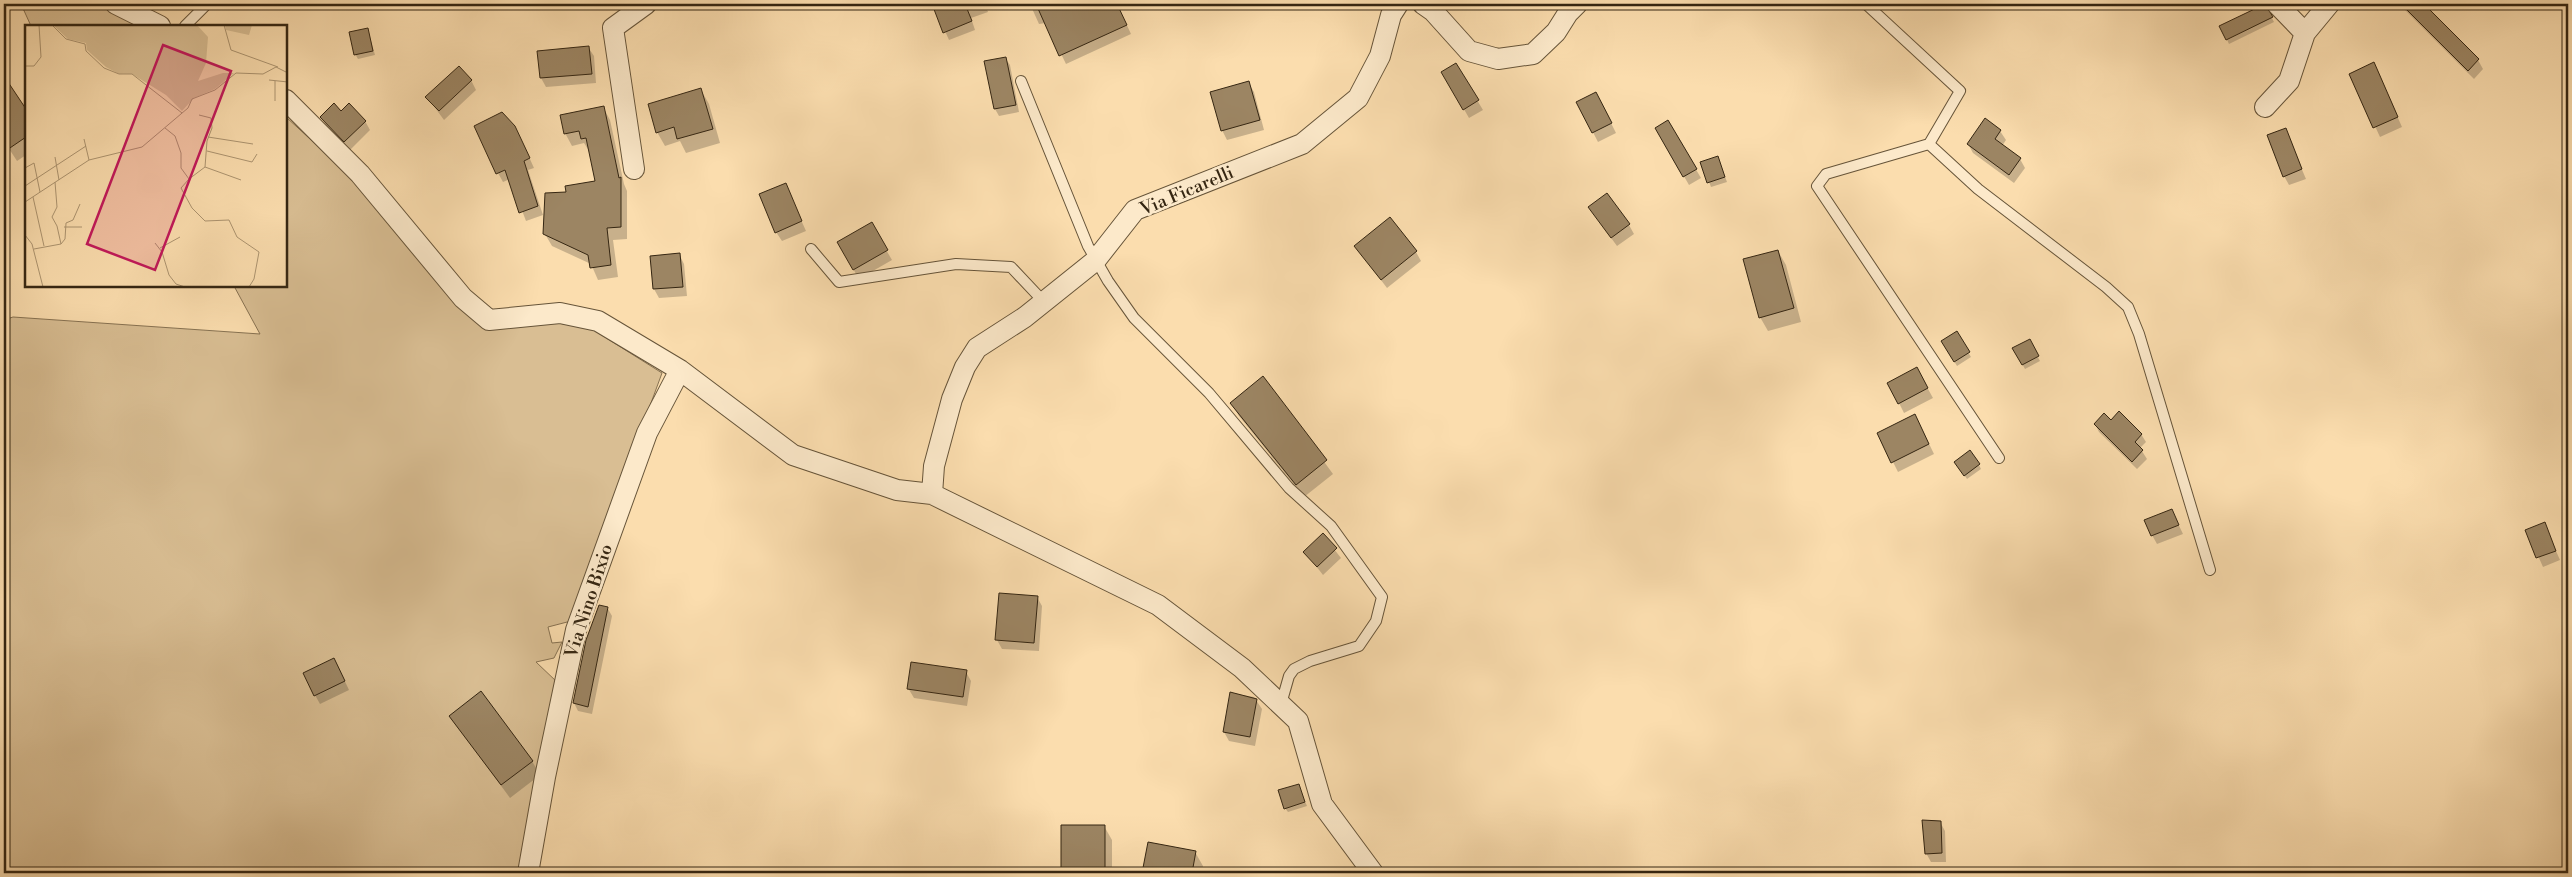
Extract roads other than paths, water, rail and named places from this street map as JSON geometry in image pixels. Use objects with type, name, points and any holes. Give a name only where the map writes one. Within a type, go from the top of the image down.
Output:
[{"type":"street","points":[[116,4],[158,25]]},
{"type":"street","points":[[634,169],[613,28],[646,4]]},
{"type":"street","name":"Via Ficarelli","points":[[932,494],[936,457],[952,399],[965,367],[977,348],[1044,302],[1095,261],[1135,210],[1302,144],[1358,98],[1380,56],[1391,15],[1398,4]]},
{"type":"street","points":[[1423,4],[1433,11],[1469,51],[1498,59],[1533,54],[1556,32],[1568,13],[1577,4]]},
{"type":"street","points":[[2277,4],[2305,33]]},
{"type":"street","points":[[2265,107],[2289,81],[2305,33],[2329,4]]},
{"type":"street","points":[[288,102],[360,174],[464,298],[490,320],[560,313],[598,321],[680,370],[793,455],[897,490],[932,494],[1158,605],[1242,668],[1298,721],[1322,804],[1373,873]]},
{"type":"street","name":"Via Nino Bixio","points":[[528,873],[545,777],[576,630],[647,433],[680,370]]},
{"type":"lane","points":[[186,25],[207,4]]},
{"type":"lane","points":[[1866,4],[1960,92],[1929,144],[1826,174],[1817,186],[1999,458]]},
{"type":"lane","points":[[1021,81],[1095,261],[1134,318],[1209,393],[1288,488],[1330,526],[1382,597],[1376,621],[1359,646],[1310,661],[1294,669],[1289,676],[1281,704]]},
{"type":"lane","points":[[1929,144],[1978,189],[2106,286],[2128,307],[2139,334],[2210,570]]},
{"type":"lane","points":[[811,249],[839,282],[956,264],[1011,266],[1044,302]]}]
